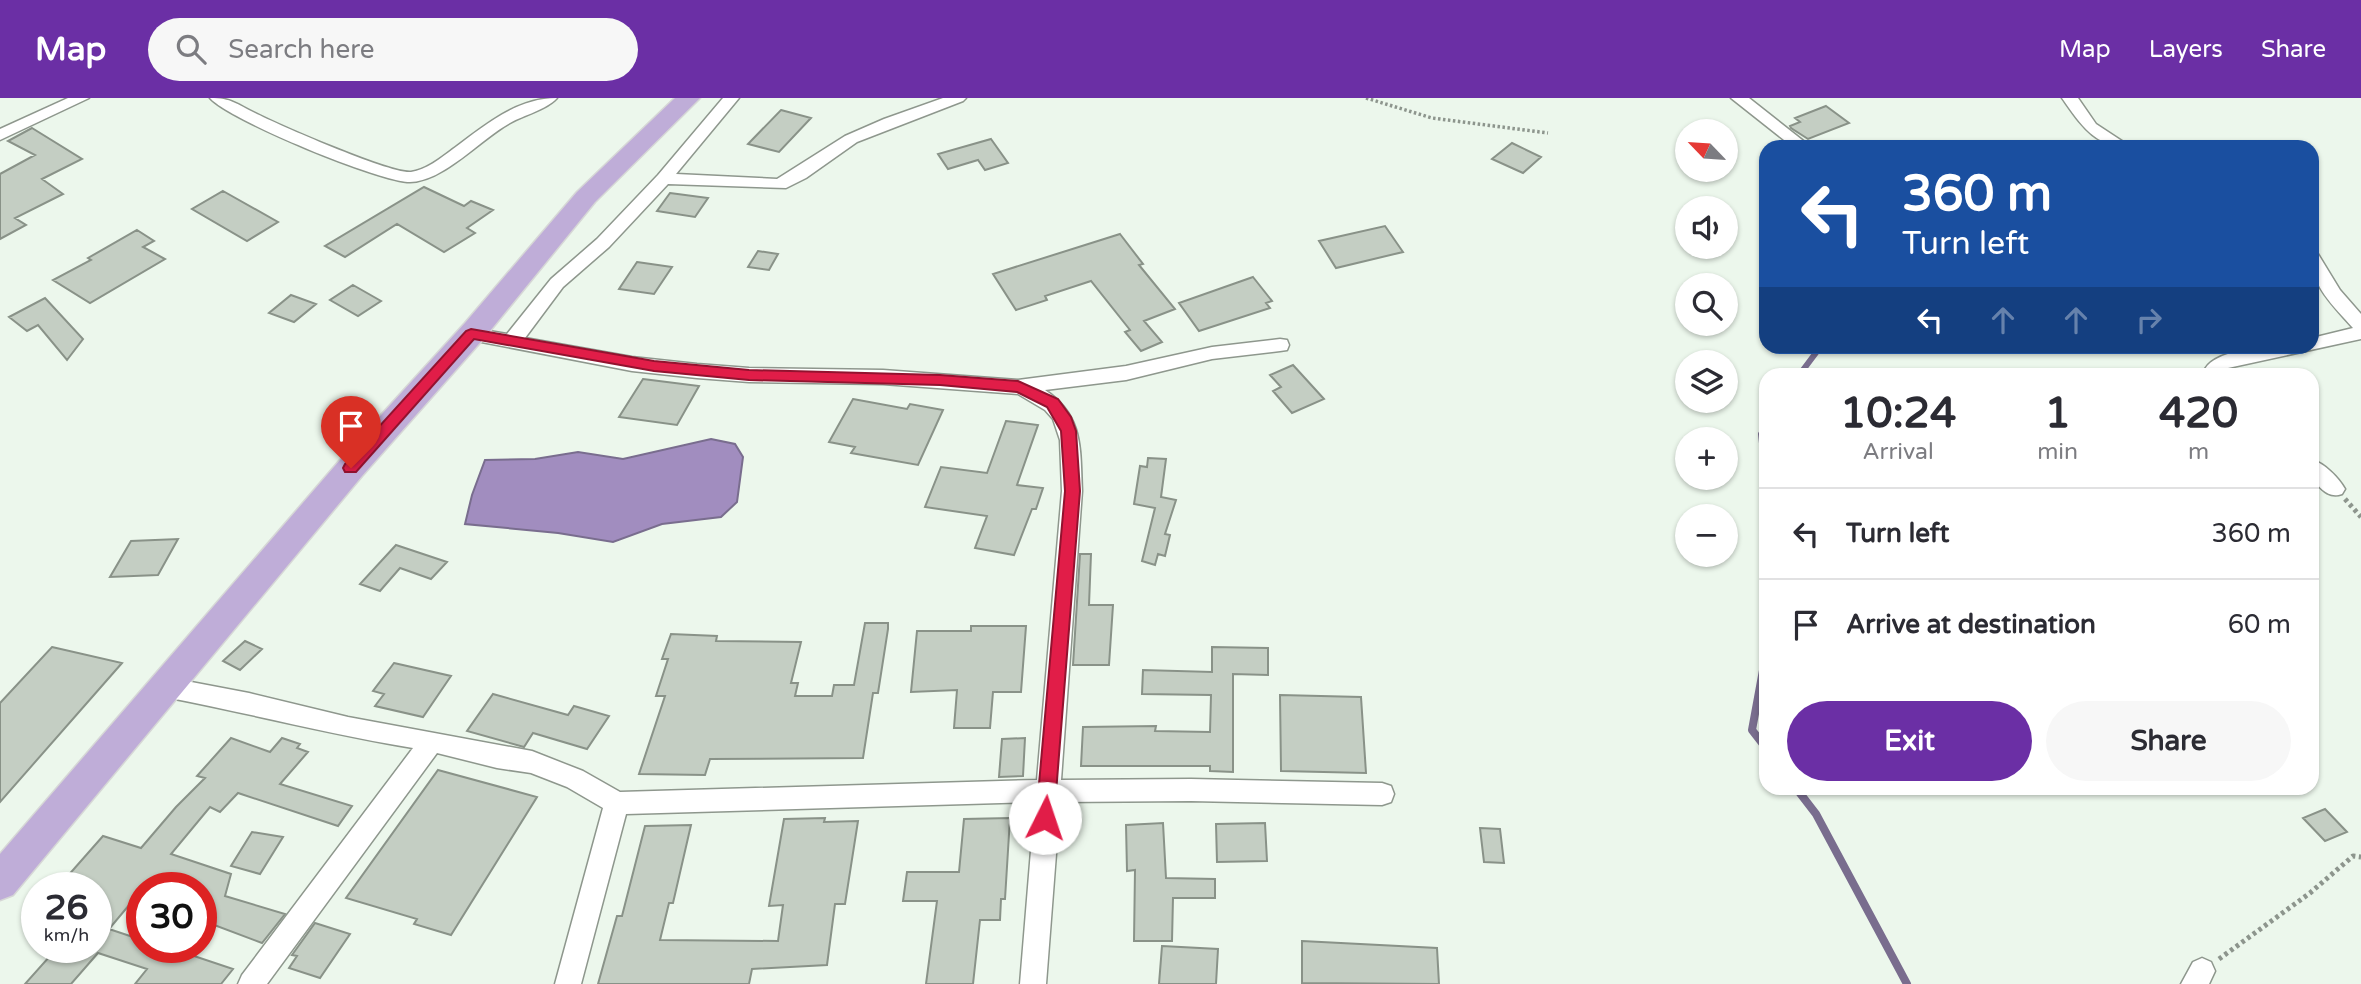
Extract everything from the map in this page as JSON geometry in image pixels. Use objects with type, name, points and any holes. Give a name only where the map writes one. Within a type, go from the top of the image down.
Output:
[{"type":"main road","points":[[0,883],[351,468],[471,334],[586,197],[688,98]]},
{"type":"street","points":[[0,135],[80,98]]},
{"type":"street","points":[[218,98],[248,116],[379,170],[411,177],[424,175],[439,167],[503,120],[550,98]]},
{"type":"street","points":[[512,341],[557,283],[603,243],[664,180],[731,98]]},
{"type":"street","points":[[664,180],[780,184],[800,174],[851,139],[958,98]]},
{"type":"street","points":[[1740,98],[1794,140]]},
{"type":"street","points":[[2070,98],[2090,127],[2111,140]]},
{"type":"street","points":[[2319,270],[2333,294],[2361,326]]},
{"type":"street","points":[[2319,342],[2361,333]]},
{"type":"street","points":[[471,334],[632,364],[697,371],[749,375],[883,377],[1018,387],[1126,373],[1212,354],[1280,345]]},
{"type":"street","points":[[2215,368],[2222,363],[2264,354]]},
{"type":"street","points":[[1018,387],[1053,403],[1060,410],[1068,431],[1072,491],[1033,984]]},
{"type":"street","points":[[2319,474],[2335,489]]},
{"type":"street","points":[[165,687],[550,767],[617,803],[1047,790],[1270,790],[1382,794]]},
{"type":"street","points":[[251,984],[432,741]]},
{"type":"street","points":[[568,984],[617,803]]},
{"type":"path","points":[[1366,98],[1381,105],[1454,121],[1548,133]]},
{"type":"path","points":[[2198,977],[2310,893],[2353,856],[2361,857]]},
{"type":"shaded area","points":[[711,439],[735,444],[743,457],[737,502],[721,517],[662,524],[613,542],[558,533],[465,524],[485,460],[535,459],[578,452],[623,459]]},
{"type":"building","points":[[1826,106],[1849,123],[1808,139],[1791,128],[1790,126],[1800,122],[1795,118]]},
{"type":"building","points":[[781,110],[811,118],[779,152],[748,144]]},
{"type":"building","points":[[32,128],[82,159],[42,179],[63,194],[15,218],[26,225],[0,239],[0,174],[35,155],[8,141]]},
{"type":"building","points":[[991,139],[1008,163],[985,170],[978,160],[948,169],[938,154]]},
{"type":"building","points":[[1512,143],[1541,157],[1523,173],[1492,159]]},
{"type":"building","points":[[424,187],[464,206],[471,201],[493,210],[467,228],[475,233],[444,252],[397,224],[345,257],[325,246]]},
{"type":"building","points":[[223,191],[278,222],[247,241],[192,209]]},
{"type":"building","points":[[670,193],[708,198],[695,217],[657,211]]},
{"type":"building","points":[[1385,226],[1403,252],[1336,268],[1319,241]]},
{"type":"building","points":[[137,230],[154,241],[143,247],[165,259],[90,303],[53,280],[91,260],[88,258]]},
{"type":"building","points":[[1120,234],[1143,264],[1139,265],[1175,309],[1144,321],[1162,342],[1141,351],[1125,332],[1130,330],[1091,281],[1045,296],[1047,300],[1016,310],[993,274]]},
{"type":"building","points":[[758,251],[778,254],[769,270],[748,267]]},
{"type":"building","points":[[637,262],[672,267],[654,294],[619,289]]},
{"type":"building","points":[[1253,277],[1272,301],[1266,303],[1270,308],[1199,331],[1179,303]]},
{"type":"building","points":[[353,285],[381,301],[358,316],[330,300]]},
{"type":"building","points":[[291,295],[316,304],[294,322],[269,313]]},
{"type":"building","points":[[45,298],[83,339],[67,360],[38,325],[27,331],[9,317]]},
{"type":"building","points":[[1293,365],[1324,399],[1292,413],[1273,391],[1281,387],[1270,375]]},
{"type":"building","points":[[643,379],[699,386],[677,425],[619,417]]},
{"type":"building","points":[[853,399],[907,409],[910,404],[943,410],[918,465],[851,453],[855,447],[829,442]]},
{"type":"building","points":[[1006,421],[1038,425],[1017,485],[1043,488],[1014,555],[975,548],[987,516],[925,507],[941,467],[987,473]]},
{"type":"building","points":[[1148,458],[1166,459],[1161,497],[1176,500],[1165,534],[1170,535],[1165,556],[1158,554],[1155,565],[1142,561],[1155,508],[1134,504],[1140,466],[1147,467]]},
{"type":"building","points":[[178,539],[158,575],[110,577],[131,541]]},
{"type":"building","points":[[396,545],[447,562],[431,579],[400,568],[380,591],[360,584]]},
{"type":"building","points":[[1080,554],[1091,554],[1089,605],[1113,605],[1109,665],[1073,665]]},
{"type":"building","points":[[865,623],[888,623],[888,629],[878,693],[873,693],[863,758],[710,759],[705,775],[639,774],[665,696],[656,696],[668,659],[662,659],[671,634],[717,636],[716,641],[801,642],[791,683],[798,683],[795,696],[832,696],[834,685],[854,685]]},
{"type":"building","points":[[971,626],[1026,626],[1021,692],[993,692],[990,728],[954,728],[957,690],[911,692],[917,631],[971,631]]},
{"type":"building","points":[[245,641],[262,649],[240,670],[223,661]]},
{"type":"building","points":[[52,647],[122,663],[0,802],[0,703]]},
{"type":"building","points":[[1212,647],[1268,648],[1268,675],[1233,674],[1233,772],[1210,771],[1210,766],[1081,766],[1083,727],[1156,726],[1155,731],[1210,732],[1211,695],[1142,694],[1143,670],[1212,672]]},
{"type":"building","points":[[394,663],[451,676],[423,717],[375,706],[384,694],[373,691]]},
{"type":"building","points":[[493,694],[568,715],[574,706],[609,716],[587,749],[533,733],[524,747],[467,731]]},
{"type":"building","points":[[1280,695],[1361,697],[1366,773],[1281,771]]},
{"type":"building","points":[[231,738],[270,752],[282,738],[300,744],[297,748],[308,752],[280,784],[352,806],[338,826],[238,793],[220,812],[210,807],[171,854],[231,874],[225,896],[285,914],[262,943],[217,926],[217,872],[126,872],[126,909],[112,925],[112,872],[71,872],[103,836],[141,848],[205,778],[197,776]]},
{"type":"building","points":[[1025,738],[1023,776],[999,777],[1002,739]]},
{"type":"building","points":[[438,770],[537,797],[451,935],[414,924],[417,919],[346,898]]},
{"type":"building","points":[[2325,809],[2347,832],[2325,841],[2303,818]]},
{"type":"building","points":[[825,818],[824,822],[858,821],[845,904],[835,904],[827,965],[752,969],[749,984],[598,984],[617,916],[622,916],[645,826],[691,825],[673,903],[669,903],[660,940],[778,941],[783,905],[769,906],[784,819]]},
{"type":"building","points":[[1010,818],[1005,899],[1001,899],[1000,920],[980,920],[973,984],[926,984],[937,901],[903,901],[907,872],[959,872],[964,819]]},
{"type":"building","points":[[1163,823],[1166,878],[1215,879],[1215,898],[1173,898],[1172,941],[1134,941],[1135,870],[1127,871],[1126,825]]},
{"type":"building","points":[[1265,823],[1267,861],[1217,862],[1216,824]]},
{"type":"building","points":[[1480,828],[1500,829],[1504,863],[1484,862]]},
{"type":"building","points":[[252,832],[283,837],[260,874],[231,866]]},
{"type":"building","points":[[315,923],[350,934],[320,978],[289,968],[297,956],[292,955]]},
{"type":"building","points":[[112,930],[126,935],[126,962],[112,958]]},
{"type":"building","points":[[1302,941],[1437,948],[1439,984],[1302,983]]},
{"type":"building","points":[[1162,946],[1218,949],[1216,984],[1159,984]]},
{"type":"building","points":[[44,963],[89,963],[71,984],[25,984]]},
{"type":"building","points":[[129,963],[215,963],[233,969],[221,984],[135,984],[147,969]]},
{"type":"waterway","points":[[1804,368],[1815,354]]},
{"type":"waterway","points":[[1759,692],[1752,730],[1759,739]]},
{"type":"waterway","points":[[1801,795],[1816,814],[1907,984]]},
{"type":"route","points":[[351,468],[471,334],[632,364],[749,375],[940,380],[1018,387],[1034,392],[1053,403],[1063,417],[1068,431],[1072,491],[1045,818]]}]
